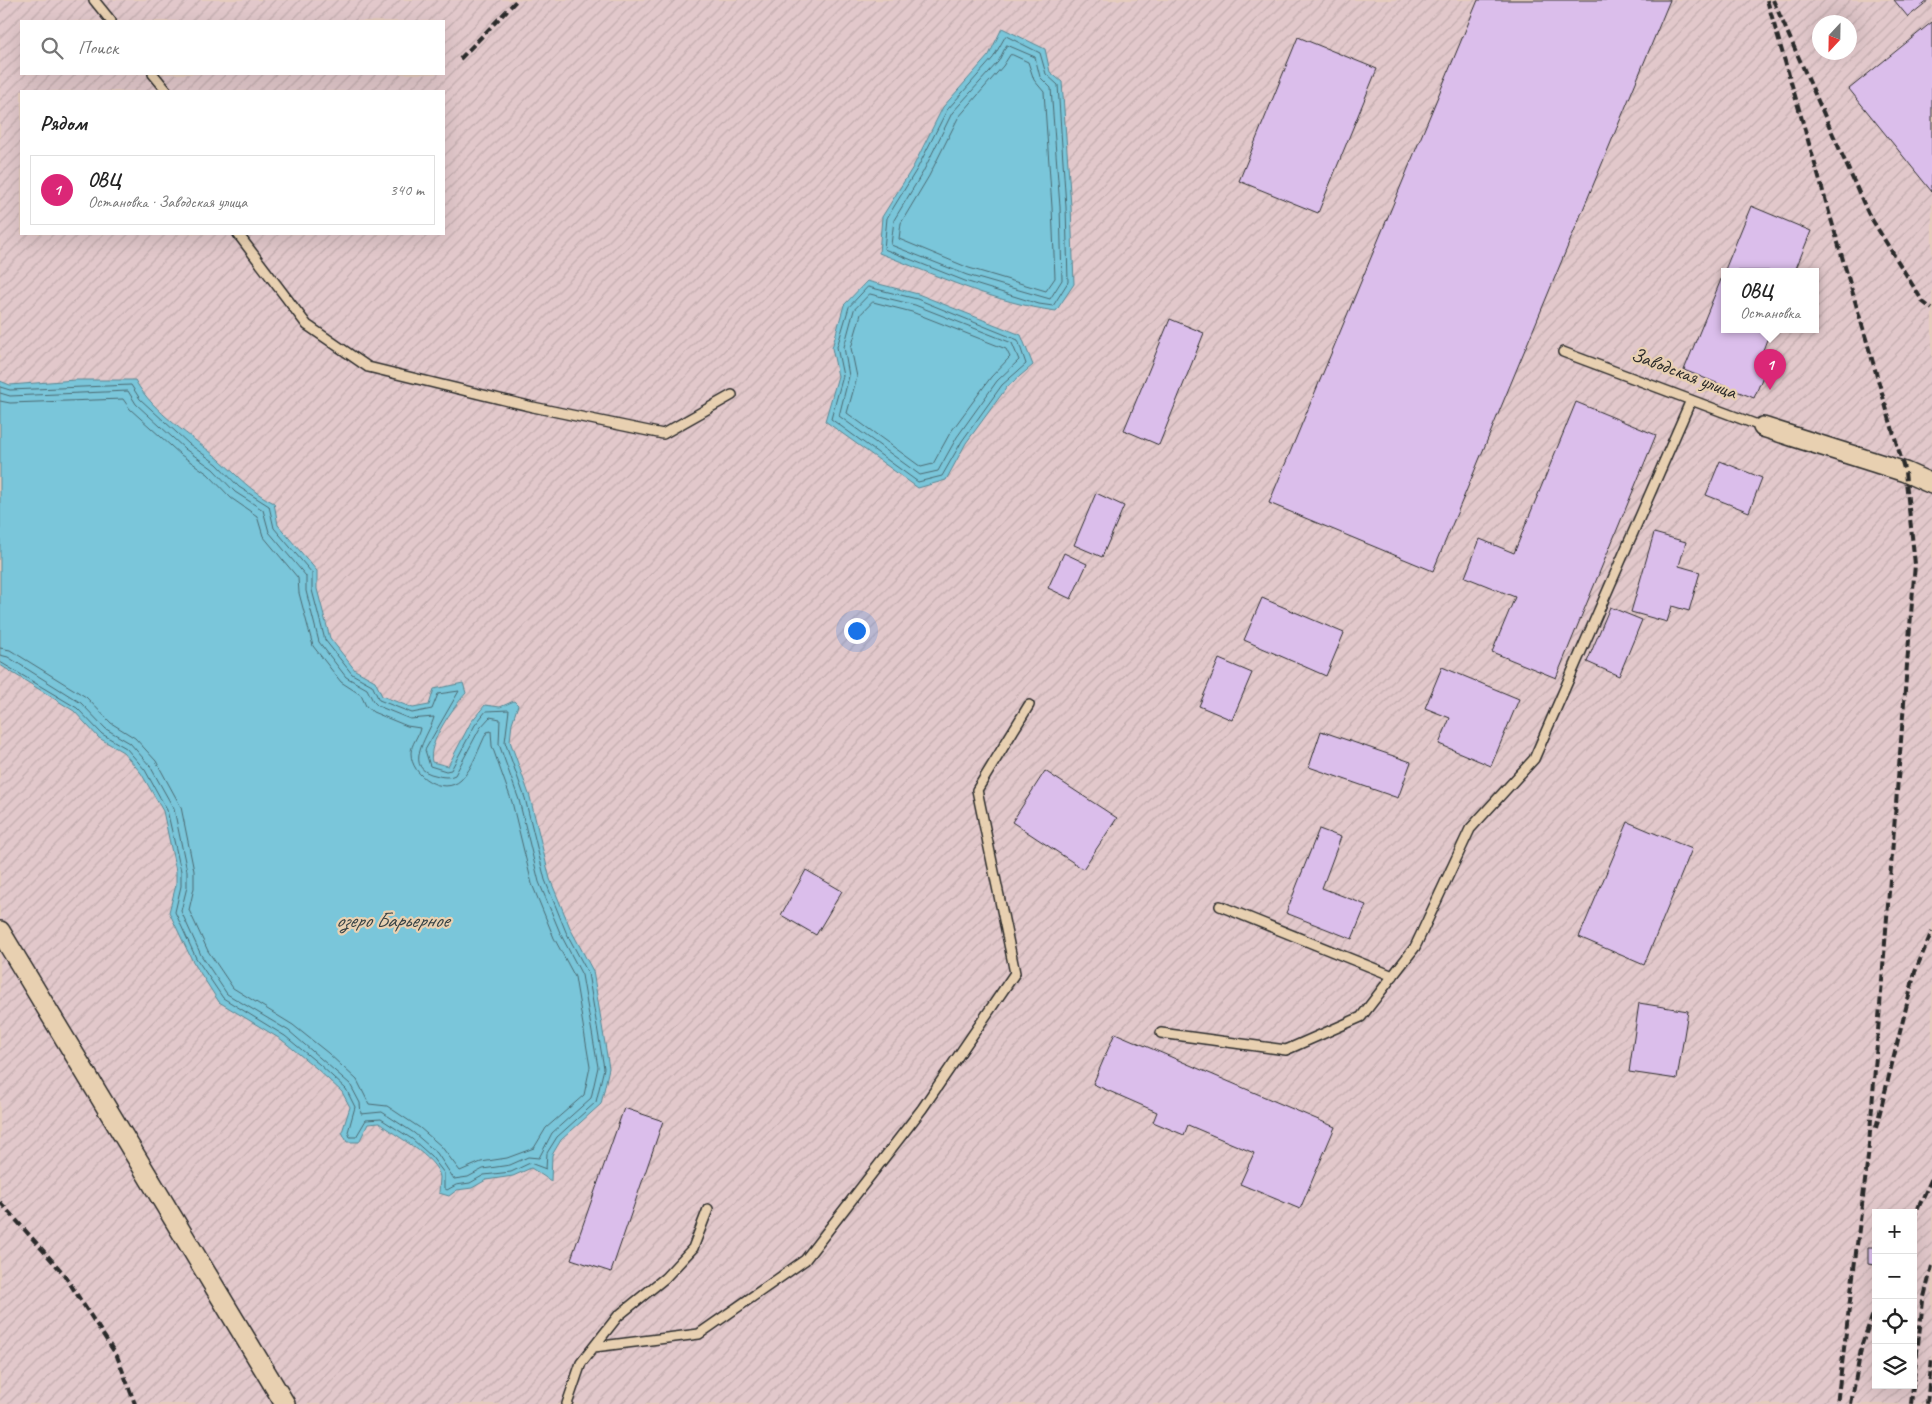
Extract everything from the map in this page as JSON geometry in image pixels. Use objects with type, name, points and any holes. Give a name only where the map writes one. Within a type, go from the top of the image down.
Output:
[{"type":"street","name":"Заводская улица","points":[[1763,427],[1905,472],[1932,484]]},
{"type":"street","points":[[0,931],[286,1404]]},
{"type":"lane","points":[[94,0],[110,20]]},
{"type":"lane","points":[[154,75],[166,90]]},
{"type":"lane","points":[[239,235],[308,325],[368,367],[533,408],[662,434],[732,395]]},
{"type":"lane","name":"Заводская улица","points":[[1563,352],[1763,427]]},
{"type":"lane","points":[[1161,1033],[1286,1050],[1361,1017],[1415,947],[1470,829],[1534,759],[1692,400]]},
{"type":"lane","points":[[594,1347],[699,1334],[805,1260],[922,1109],[1015,974],[977,790],[1029,705]]},
{"type":"lane","points":[[1220,906],[1393,976]]},
{"type":"lane","points":[[567,1404],[581,1363],[618,1316],[665,1278],[693,1248],[708,1209]]},
{"type":"shaded area","points":[[0,0],[1932,0],[1932,1404],[0,1404]]},
{"type":"water","points":[[1002,28],[1045,49],[1050,72],[1062,82],[1071,206],[1074,284],[1056,311],[1011,302],[988,295],[879,253],[882,217],[913,167],[943,107],[989,55]]},
{"type":"water","points":[[867,281],[918,294],[1021,335],[1033,365],[1007,387],[966,443],[946,480],[918,488],[825,421],[838,376],[832,348],[844,305]]},
{"type":"water","name":"озеро Барьерное","points":[[75,380],[135,380],[163,414],[220,460],[251,489],[274,503],[278,525],[317,571],[317,589],[330,638],[355,670],[375,681],[382,696],[413,708],[429,705],[434,689],[463,683],[466,693],[454,707],[437,736],[431,754],[432,762],[448,766],[471,722],[485,705],[500,707],[514,701],[518,705],[512,723],[510,741],[530,797],[550,879],[571,930],[593,971],[609,1068],[601,1104],[561,1140],[552,1155],[551,1181],[531,1168],[513,1176],[486,1180],[472,1188],[457,1190],[449,1196],[439,1193],[440,1177],[437,1169],[431,1162],[414,1147],[379,1123],[368,1124],[359,1142],[347,1142],[342,1132],[350,1107],[342,1092],[282,1040],[219,1002],[192,960],[169,912],[176,885],[176,871],[163,811],[141,773],[123,752],[99,738],[74,711],[0,665],[0,381],[10,385]]},
{"type":"building","points":[[1478,0],[1670,0],[1433,571],[1269,503]]},
{"type":"building","points":[[1894,0],[1929,0],[1908,17]]},
{"type":"building","points":[[1932,22],[1932,192],[1849,89]]},
{"type":"building","points":[[1298,37],[1377,69],[1318,213],[1239,181]]},
{"type":"building","points":[[1751,206],[1811,231],[1796,268],[1726,268]]},
{"type":"building","points":[[1721,279],[1721,333],[1769,333],[1760,358],[1769,362],[1754,398],[1684,370]]},
{"type":"building","points":[[1170,319],[1204,333],[1159,445],[1124,430]]},
{"type":"building","points":[[1576,402],[1656,435],[1556,678],[1492,652],[1515,597],[1465,577],[1480,539],[1514,553]]},
{"type":"building","points":[[1720,461],[1762,478],[1749,512],[1706,495]]},
{"type":"building","points":[[1096,493],[1124,506],[1102,557],[1074,545]]},
{"type":"building","points":[[1654,533],[1686,542],[1679,566],[1700,572],[1689,611],[1672,606],[1667,622],[1631,612]]},
{"type":"building","points":[[1064,553],[1087,564],[1071,599],[1048,588]]},
{"type":"building","points":[[1262,598],[1344,633],[1326,676],[1244,640]]},
{"type":"building","points":[[1610,607],[1642,620],[1619,676],[1587,662]]},
{"type":"building","points":[[1219,659],[1252,673],[1232,720],[1199,706]]},
{"type":"building","points":[[1442,667],[1519,699],[1491,766],[1439,744],[1450,718],[1425,708]]},
{"type":"building","points":[[1321,731],[1411,762],[1398,798],[1309,767]]},
{"type":"building","points":[[1045,771],[1117,818],[1083,869],[1012,822]]},
{"type":"building","points":[[1628,822],[1692,849],[1644,965],[1579,937]]},
{"type":"building","points":[[1319,829],[1341,837],[1322,888],[1366,905],[1352,939],[1286,913]]},
{"type":"building","points":[[806,870],[842,891],[816,935],[781,915]]},
{"type":"building","points":[[1639,1003],[1688,1011],[1677,1079],[1629,1072]]},
{"type":"building","points":[[1115,1033],[1335,1127],[1300,1209],[1240,1184],[1254,1153],[1188,1125],[1184,1135],[1153,1122],[1157,1112],[1093,1084]]},
{"type":"building","points":[[624,1108],[663,1121],[611,1272],[571,1259]]},
{"type":"building","points":[[1868,1247],[1872,1247],[1872,1264],[1868,1264]]},
{"type":"railway","points":[[460,59],[517,0]]},
{"type":"railway","points":[[1767,0],[1905,472],[1915,564],[1868,1157],[1837,1404]]},
{"type":"railway","points":[[1773,0],[1868,213],[1923,302],[1932,309]]},
{"type":"railway","points":[[1876,1128],[1915,972],[1932,931]]},
{"type":"railway","points":[[1917,1210],[1932,1178]]},
{"type":"railway","points":[[0,1202],[63,1273],[117,1356],[135,1404]]},
{"type":"railway","points":[[1911,1404],[1923,1301],[1932,1266]]},
{"type":"railway","points":[[1851,1404],[1862,1344],[1872,1317]]},
{"type":"railway","points":[[1927,1404],[1932,1358]]},
{"type":"place","name":"ОВЦ","points":[[1770,390]]}]
